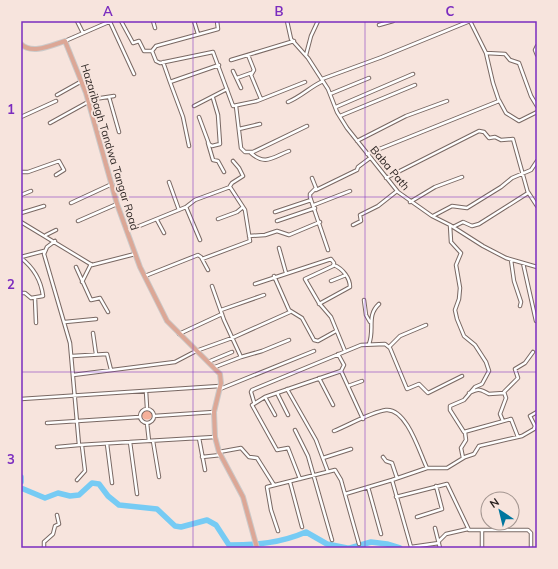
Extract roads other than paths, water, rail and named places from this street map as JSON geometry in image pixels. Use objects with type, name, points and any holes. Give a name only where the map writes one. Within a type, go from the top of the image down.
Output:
[{"type":"main road","points":[[21,44],[25,48],[31,49],[44,48],[65,41]]},
{"type":"main road","name":"Hazaribagh Tandwa Tangar Road","points":[[65,41],[82,82],[117,204],[145,276],[167,321],[196,351],[215,367]]},
{"type":"main road","points":[[215,367],[220,374],[220,387],[214,412],[215,437],[220,453],[242,494],[257,548]]},
{"type":"street","points":[[77,21],[83,33]]},
{"type":"street","points":[[65,41],[111,21],[134,74]]},
{"type":"street","points":[[121,21],[133,43],[139,41],[144,52],[152,51],[156,46],[218,29],[217,21]]},
{"type":"street","points":[[153,21],[155,28]]},
{"type":"street","points":[[194,21],[198,34]]},
{"type":"street","name":"Baba Path","points":[[286,21],[290,36],[323,80],[340,116],[357,141],[397,191],[410,202],[483,246],[511,260],[537,267]]},
{"type":"street","points":[[306,56],[311,36],[318,21]]},
{"type":"street","points":[[379,26],[393,21]]},
{"type":"street","points":[[288,102],[304,94],[311,87],[323,80],[471,21],[486,53],[493,86],[506,114],[519,121],[537,112]]},
{"type":"street","points":[[232,60],[279,47],[294,41]]},
{"type":"street","points":[[537,46],[535,50],[537,55]]},
{"type":"street","points":[[152,51],[157,62],[212,52],[219,65],[231,105],[236,106],[260,99],[305,82]]},
{"type":"street","points":[[486,53],[506,54],[510,60],[519,63],[531,96],[537,106]]},
{"type":"street","points":[[248,55],[254,70],[252,76],[260,99]]},
{"type":"street","points":[[163,62],[183,117],[189,146]]},
{"type":"street","points":[[170,82],[219,65]]},
{"type":"street","points":[[233,71],[242,88]]},
{"type":"street","points":[[237,78],[252,73]]},
{"type":"street","points":[[336,107],[413,74]]},
{"type":"street","points":[[330,94],[369,78]]},
{"type":"street","points":[[57,95],[82,82]]},
{"type":"street","points":[[340,116],[415,85]]},
{"type":"street","points":[[194,106],[227,90]]},
{"type":"street","points":[[50,123],[88,101],[114,96]]},
{"type":"street","points":[[110,97],[119,132]]},
{"type":"street","points":[[208,142],[212,146],[221,143],[218,115],[213,98]]},
{"type":"street","points":[[367,154],[499,100]]},
{"type":"street","points":[[21,117],[56,101]]},
{"type":"street","points":[[357,141],[406,116],[447,101]]},
{"type":"street","points":[[236,106],[242,150],[251,152],[258,160],[263,161],[289,151]]},
{"type":"street","points":[[199,117],[213,160],[218,161],[224,172]]},
{"type":"street","points":[[239,128],[260,124]]},
{"type":"street","points":[[251,152],[307,126]]},
{"type":"street","points":[[386,178],[481,131],[484,132],[489,138],[495,137],[501,140],[513,139],[528,191],[537,206]]},
{"type":"street","points":[[328,250],[310,194],[315,190],[357,170],[358,167],[370,158]]},
{"type":"street","points":[[432,216],[452,206],[462,209],[467,208],[501,187],[512,178],[531,170],[537,160]]},
{"type":"street","points":[[21,172],[28,172],[59,161],[64,170],[56,175]]},
{"type":"street","points":[[127,232],[186,207],[195,200],[230,187],[232,183],[243,178],[239,168],[233,161]]},
{"type":"street","points":[[410,202],[436,187],[462,177]]},
{"type":"street","points":[[312,178],[315,190]]},
{"type":"street","points":[[169,182],[179,210]]},
{"type":"street","points":[[71,203],[112,184]]},
{"type":"street","points":[[202,259],[249,242],[243,207],[230,187]]},
{"type":"street","points":[[21,195],[31,191]]},
{"type":"street","points":[[277,221],[350,191]]},
{"type":"street","points":[[353,225],[361,221],[360,215],[362,212],[378,206],[397,191]]},
{"type":"street","points":[[464,458],[461,448],[466,440],[465,432],[449,408],[452,405],[464,400],[475,387],[481,385],[485,381],[489,370],[486,362],[475,345],[464,336],[457,319],[455,310],[460,288],[456,265],[461,253],[450,242],[452,226],[463,222],[472,226],[479,224],[526,195],[528,191]]},
{"type":"street","points":[[275,212],[311,200]]},
{"type":"street","points":[[78,221],[117,204]]},
{"type":"street","points":[[21,213],[44,206]]},
{"type":"street","points":[[186,207],[200,240]]},
{"type":"street","points":[[218,219],[237,212],[243,207]]},
{"type":"street","points":[[157,220],[164,233]]},
{"type":"street","points":[[21,222],[46,235],[91,264],[99,264],[136,254]]},
{"type":"street","points":[[249,236],[268,234],[277,231],[289,235],[320,222]]},
{"type":"street","points":[[46,235],[56,230]]},
{"type":"street","points":[[21,257],[44,251],[55,241]]},
{"type":"street","points":[[279,248],[286,273]]},
{"type":"street","points":[[44,251],[65,322],[72,356],[76,421],[85,473],[77,480]]},
{"type":"street","points":[[145,276],[198,255],[208,270]]},
{"type":"street","points":[[21,257],[34,270],[41,285],[43,296],[35,299],[29,298],[25,293],[21,293]]},
{"type":"street","points":[[255,284],[274,276],[329,258],[334,265],[342,270],[346,275],[350,282],[350,288],[319,304]]},
{"type":"street","points":[[511,260],[514,279],[521,302],[520,306]]},
{"type":"street","points":[[523,263],[536,320]]},
{"type":"street","points":[[82,283],[91,264]]},
{"type":"street","points":[[334,265],[305,278],[319,304],[331,317],[345,351]]},
{"type":"street","points":[[76,267],[91,300],[100,298],[108,312]]},
{"type":"street","points":[[331,281],[346,275]]},
{"type":"street","points":[[274,276],[290,312],[302,318],[316,341],[336,331]]},
{"type":"street","points":[[212,286],[222,314],[241,357]]},
{"type":"street","points":[[221,310],[264,295]]},
{"type":"street","points":[[35,299],[36,323]]},
{"type":"street","points":[[364,300],[366,315],[370,322],[372,336],[369,344]]},
{"type":"street","points":[[370,322],[374,309],[379,304]]},
{"type":"street","points":[[73,375],[175,362],[196,351],[232,338],[290,312]]},
{"type":"street","points":[[179,334],[222,314]]},
{"type":"street","points":[[65,322],[96,319]]},
{"type":"street","points":[[389,347],[400,336],[426,324]]},
{"type":"street","points":[[93,333],[96,354]]},
{"type":"street","points":[[215,367],[289,340]]},
{"type":"street","points":[[300,479],[288,448],[278,450],[275,448],[256,413],[252,405],[254,402],[251,392],[252,390],[345,351],[361,345],[369,344],[385,344],[389,347],[393,352],[400,374],[405,380],[407,389],[419,384],[428,393],[462,376]]},
{"type":"street","points":[[21,399],[220,387],[314,351]]},
{"type":"street","points":[[208,362],[232,352]]},
{"type":"street","points":[[468,394],[478,389],[489,394],[504,393],[517,380],[515,369],[525,363],[533,352]]},
{"type":"street","points":[[72,356],[96,354],[109,355],[111,370]]},
{"type":"street","points":[[254,402],[341,371],[344,365],[338,354]]},
{"type":"street","points":[[341,371],[363,419]]},
{"type":"street","points":[[319,378],[333,405]]},
{"type":"street","points":[[348,386],[362,381]]},
{"type":"street","points":[[287,389],[316,440],[328,472]]},
{"type":"street","points":[[146,391],[147,408]]},
{"type":"street","points":[[277,393],[288,415]]},
{"type":"street","points":[[503,421],[500,414],[506,398],[504,393]]},
{"type":"street","points":[[265,397],[276,415]]},
{"type":"street","points":[[147,408],[151,410],[154,416]]},
{"type":"street","points":[[139,417],[141,411],[147,408]]},
{"type":"street","points":[[334,431],[386,410],[392,410],[400,415],[408,425],[427,468]]},
{"type":"street","points":[[154,416],[214,412]]},
{"type":"street","points":[[345,494],[427,468],[447,468],[476,453],[479,446],[518,436],[534,429],[535,426],[530,416],[537,412]]},
{"type":"street","points":[[147,423],[151,422],[154,416]]},
{"type":"street","points":[[47,423],[139,417]]},
{"type":"street","points":[[139,417],[143,422],[147,423]]},
{"type":"street","points":[[465,432],[509,419],[513,420],[518,436]]},
{"type":"street","points":[[147,423],[149,441]]},
{"type":"street","points":[[295,430],[304,444],[332,540]]},
{"type":"street","points":[[57,447],[215,437]]},
{"type":"street","points":[[199,438],[205,470]]},
{"type":"street","points":[[153,441],[159,477]]},
{"type":"street","points":[[130,442],[137,494]]},
{"type":"street","points":[[107,444],[112,483]]},
{"type":"street","points":[[202,457],[241,448],[249,457],[257,458],[274,485]]},
{"type":"street","points":[[323,458],[351,449]]},
{"type":"street","points":[[383,457],[386,461],[392,464],[397,478]]},
{"type":"street","points":[[278,531],[267,489],[274,485],[336,471],[345,494],[359,544]]},
{"type":"street","points":[[392,480],[411,547],[422,547],[439,542],[446,534],[468,529],[472,531],[480,530]]},
{"type":"street","points":[[290,482],[302,526]]},
{"type":"street","points":[[396,497],[448,484],[468,529]]},
{"type":"street","points":[[417,517],[442,509],[436,486]]},
{"type":"street","points":[[368,487],[381,534]]},
{"type":"street","points":[[44,548],[44,542],[53,534],[55,526],[59,524],[58,515]]},
{"type":"street","points":[[435,528],[440,548]]},
{"type":"street","points":[[520,530],[528,530],[531,533],[531,548]]},
{"type":"street","points":[[482,531],[482,548]]},
{"type":"waterway","points":[[21,477],[21,482]]},
{"type":"waterway","points":[[21,488],[45,498],[58,493],[70,496],[79,495],[92,483],[99,484],[108,496],[119,505],[157,509],[175,526],[181,527],[207,520],[216,525],[229,545],[268,543],[287,539],[306,532],[327,544],[347,548]]},
{"type":"waterway","points":[[350,548],[371,542],[387,544],[400,548]]}]
